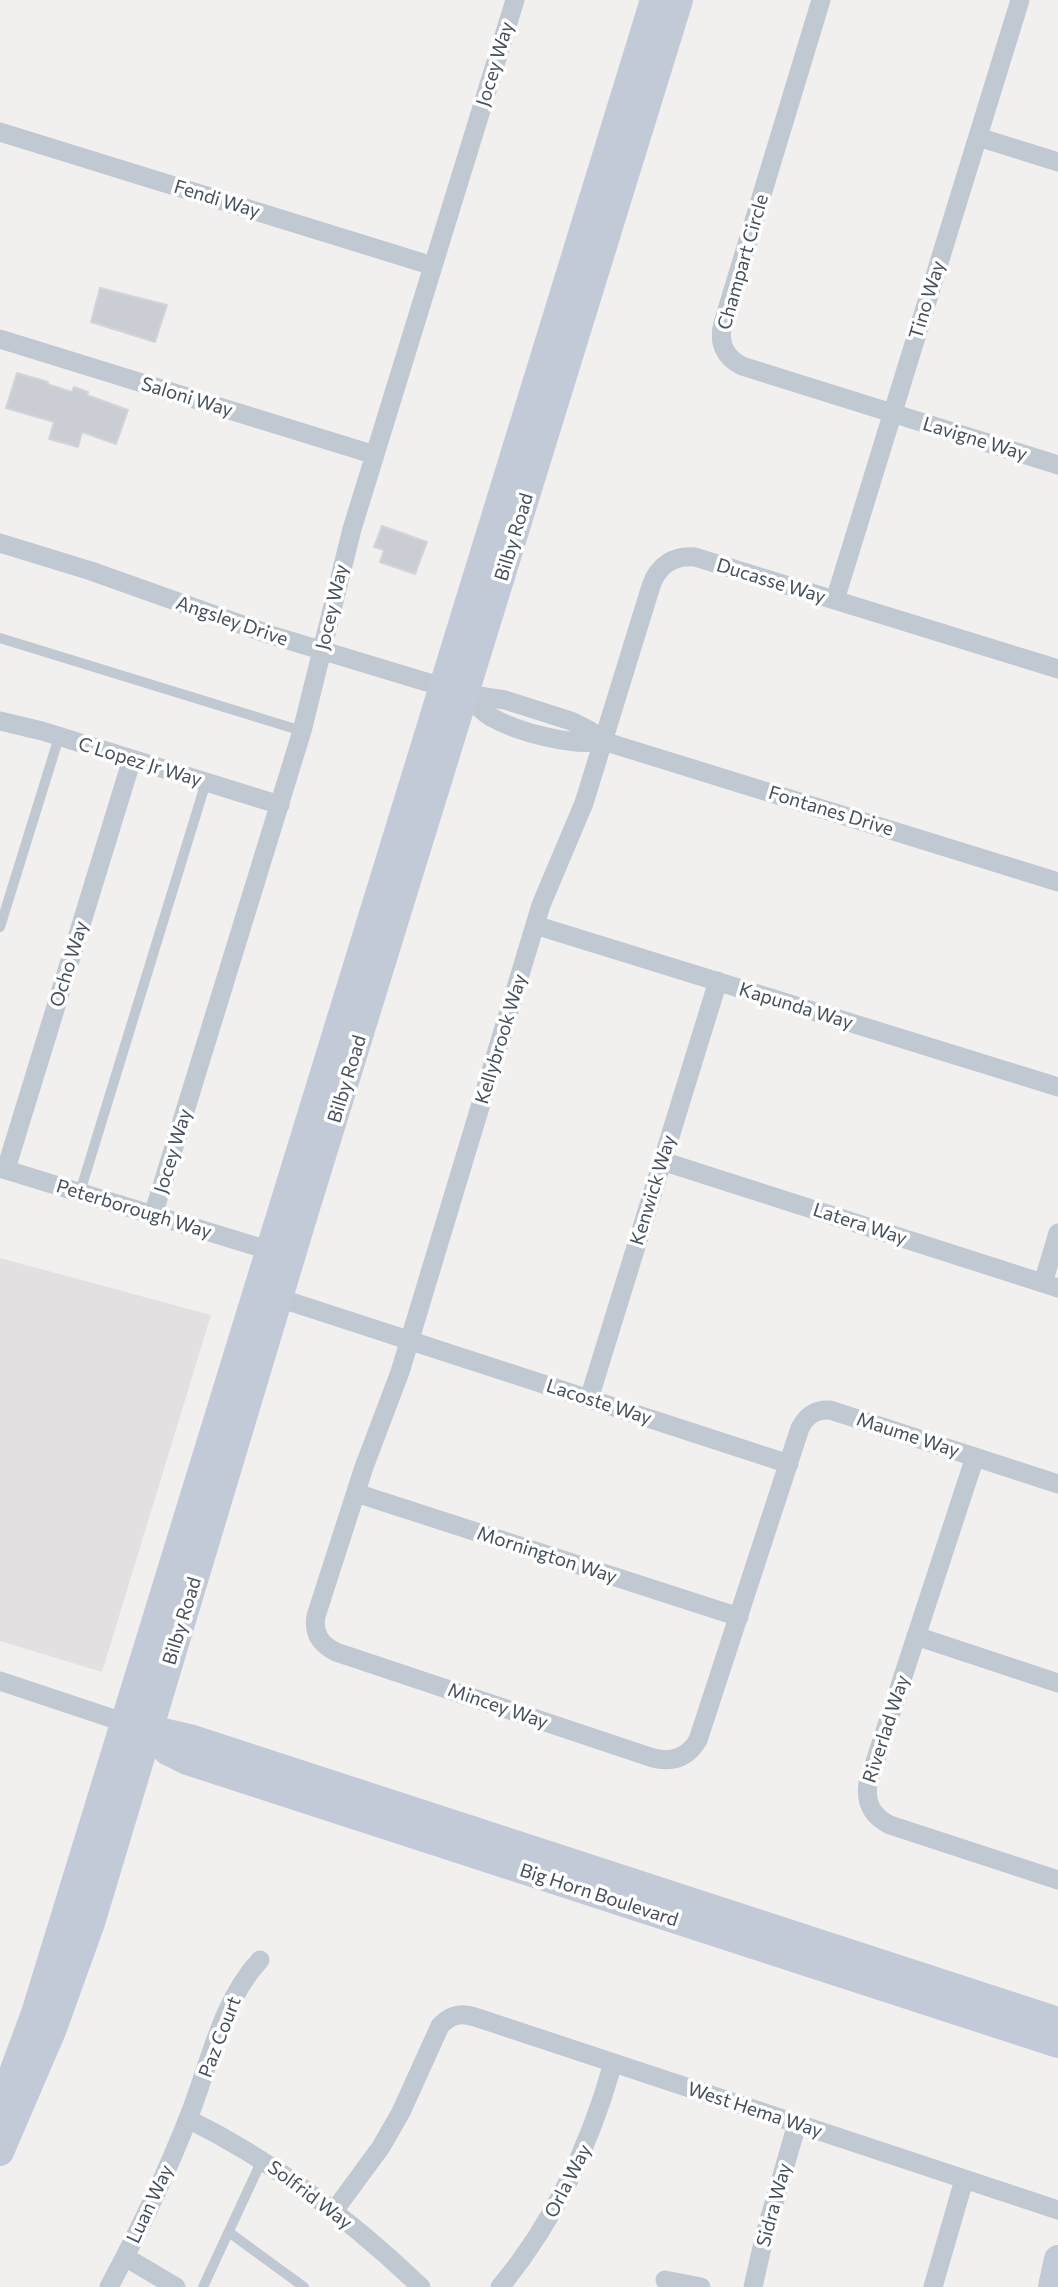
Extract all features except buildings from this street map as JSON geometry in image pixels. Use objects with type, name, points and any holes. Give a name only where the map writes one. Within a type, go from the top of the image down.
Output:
[{"type":"main road","name":"Bilby Road","points":[[0,2107],[136,1726],[279,1298],[654,0]]},
{"type":"main road","name":"Bilby Road","points":[[0,2152],[76,1970],[136,1726],[268,1250],[679,0]]},
{"type":"main road","name":"Big Horn Boulevard","points":[[136,1726],[193,1739],[1058,2021]]},
{"type":"main road","name":"Big Horn Boulevard","points":[[136,1726],[167,1751],[187,1761],[1058,2044]]},
{"type":"main road","points":[[1052,2287],[1058,2259]]},
{"type":"street","name":"Jocey Way","points":[[153,1215],[280,805],[302,731],[338,580],[515,0]]},
{"type":"street","name":"Champart Circle","points":[[821,0],[723,323],[721,341],[728,357],[742,366],[892,413]]},
{"type":"street","name":"Tino Way","points":[[835,600],[1020,0]]},
{"type":"street","name":"Fendi Way","points":[[0,132],[433,266]]},
{"type":"street","points":[[978,136],[1058,162]]},
{"type":"street","name":"Saloni Way","points":[[0,339],[375,455]]},
{"type":"street","name":"Lavigne Way","points":[[892,413],[1058,466]]},
{"type":"street","name":"Angsley Drive","points":[[0,543],[91,571],[228,621],[454,690]]},
{"type":"street","name":"Ducasse Way","points":[[603,741],[654,578],[671,560],[687,556],[1058,669]]},
{"type":"street","name":"Fontanes Drive","points":[[454,690],[505,700],[570,721],[589,730],[603,741],[1058,881]]},
{"type":"street","name":"C Lopez Jr Way","points":[[0,721],[280,805]]},
{"type":"street","name":"Kellybrook Way","points":[[410,1340],[535,925],[549,884],[580,813],[603,741]]},
{"type":"street","name":"Ocho Way","points":[[3,1169],[132,759]]},
{"type":"street","name":"Kapunda Way","points":[[535,925],[1058,1087]]},
{"type":"street","name":"Kenwick Way","points":[[589,1399],[718,981]]},
{"type":"street","name":"Latera Way","points":[[662,1161],[1050,1285]]},
{"type":"street","name":"Peterborough Way","points":[[3,1169],[268,1250]]},
{"type":"street","points":[[1050,1285],[1058,1233]]},
{"type":"street","name":"Lacoste Way","points":[[279,1298],[789,1464]]},
{"type":"street","name":"Mincey Way","points":[[410,1340],[390,1402],[364,1467],[316,1616],[315,1629],[321,1642],[336,1652],[653,1758],[669,1761],[677,1759],[690,1752],[698,1740],[789,1464]]},
{"type":"street","name":"Maume Way","points":[[789,1464],[804,1421],[810,1415],[831,1410],[1058,1484]]},
{"type":"street","name":"Riverlad Way","points":[[975,1457],[867,1783],[867,1800],[870,1808],[882,1821],[890,1825],[1058,1880]]},
{"type":"street","name":"Mornington Way","points":[[356,1493],[739,1617]]},
{"type":"street","points":[[916,1636],[1058,1683]]},
{"type":"street","points":[[0,1681],[136,1726]]},
{"type":"street","name":"Paz Court","points":[[188,2119],[229,2007],[243,1980],[260,1960]]},
{"type":"street","name":"West Hema Way","points":[[334,2211],[381,2147],[414,2087],[440,2026],[452,2017],[468,2015],[1058,2210]]},
{"type":"street","name":"Orla Way","points":[[500,2287],[527,2251],[561,2197],[592,2132],[613,2063]]},
{"type":"street","name":"Solfrid Way","points":[[188,2119],[262,2159],[334,2211],[421,2287]]},
{"type":"street","name":"Luan Way","points":[[108,2287],[149,2210],[188,2119]]},
{"type":"street","name":"Sidra Way","points":[[753,2287],[765,2234],[797,2124]]},
{"type":"street","points":[[933,2287],[964,2180]]},
{"type":"street","points":[[125,2257],[176,2287]]},
{"type":"street","points":[[665,2280],[701,2287]]},
{"type":"lane","points":[[0,638],[302,731]]},
{"type":"lane","points":[[0,927],[59,737]]},
{"type":"lane","points":[[80,1192],[206,782]]},
{"type":"lane","points":[[203,2287],[262,2159]]},
{"type":"lane","points":[[230,2233],[304,2287]]},
{"type":"shaded area","points":[[0,1258],[211,1315],[102,1672],[0,1641]]}]
